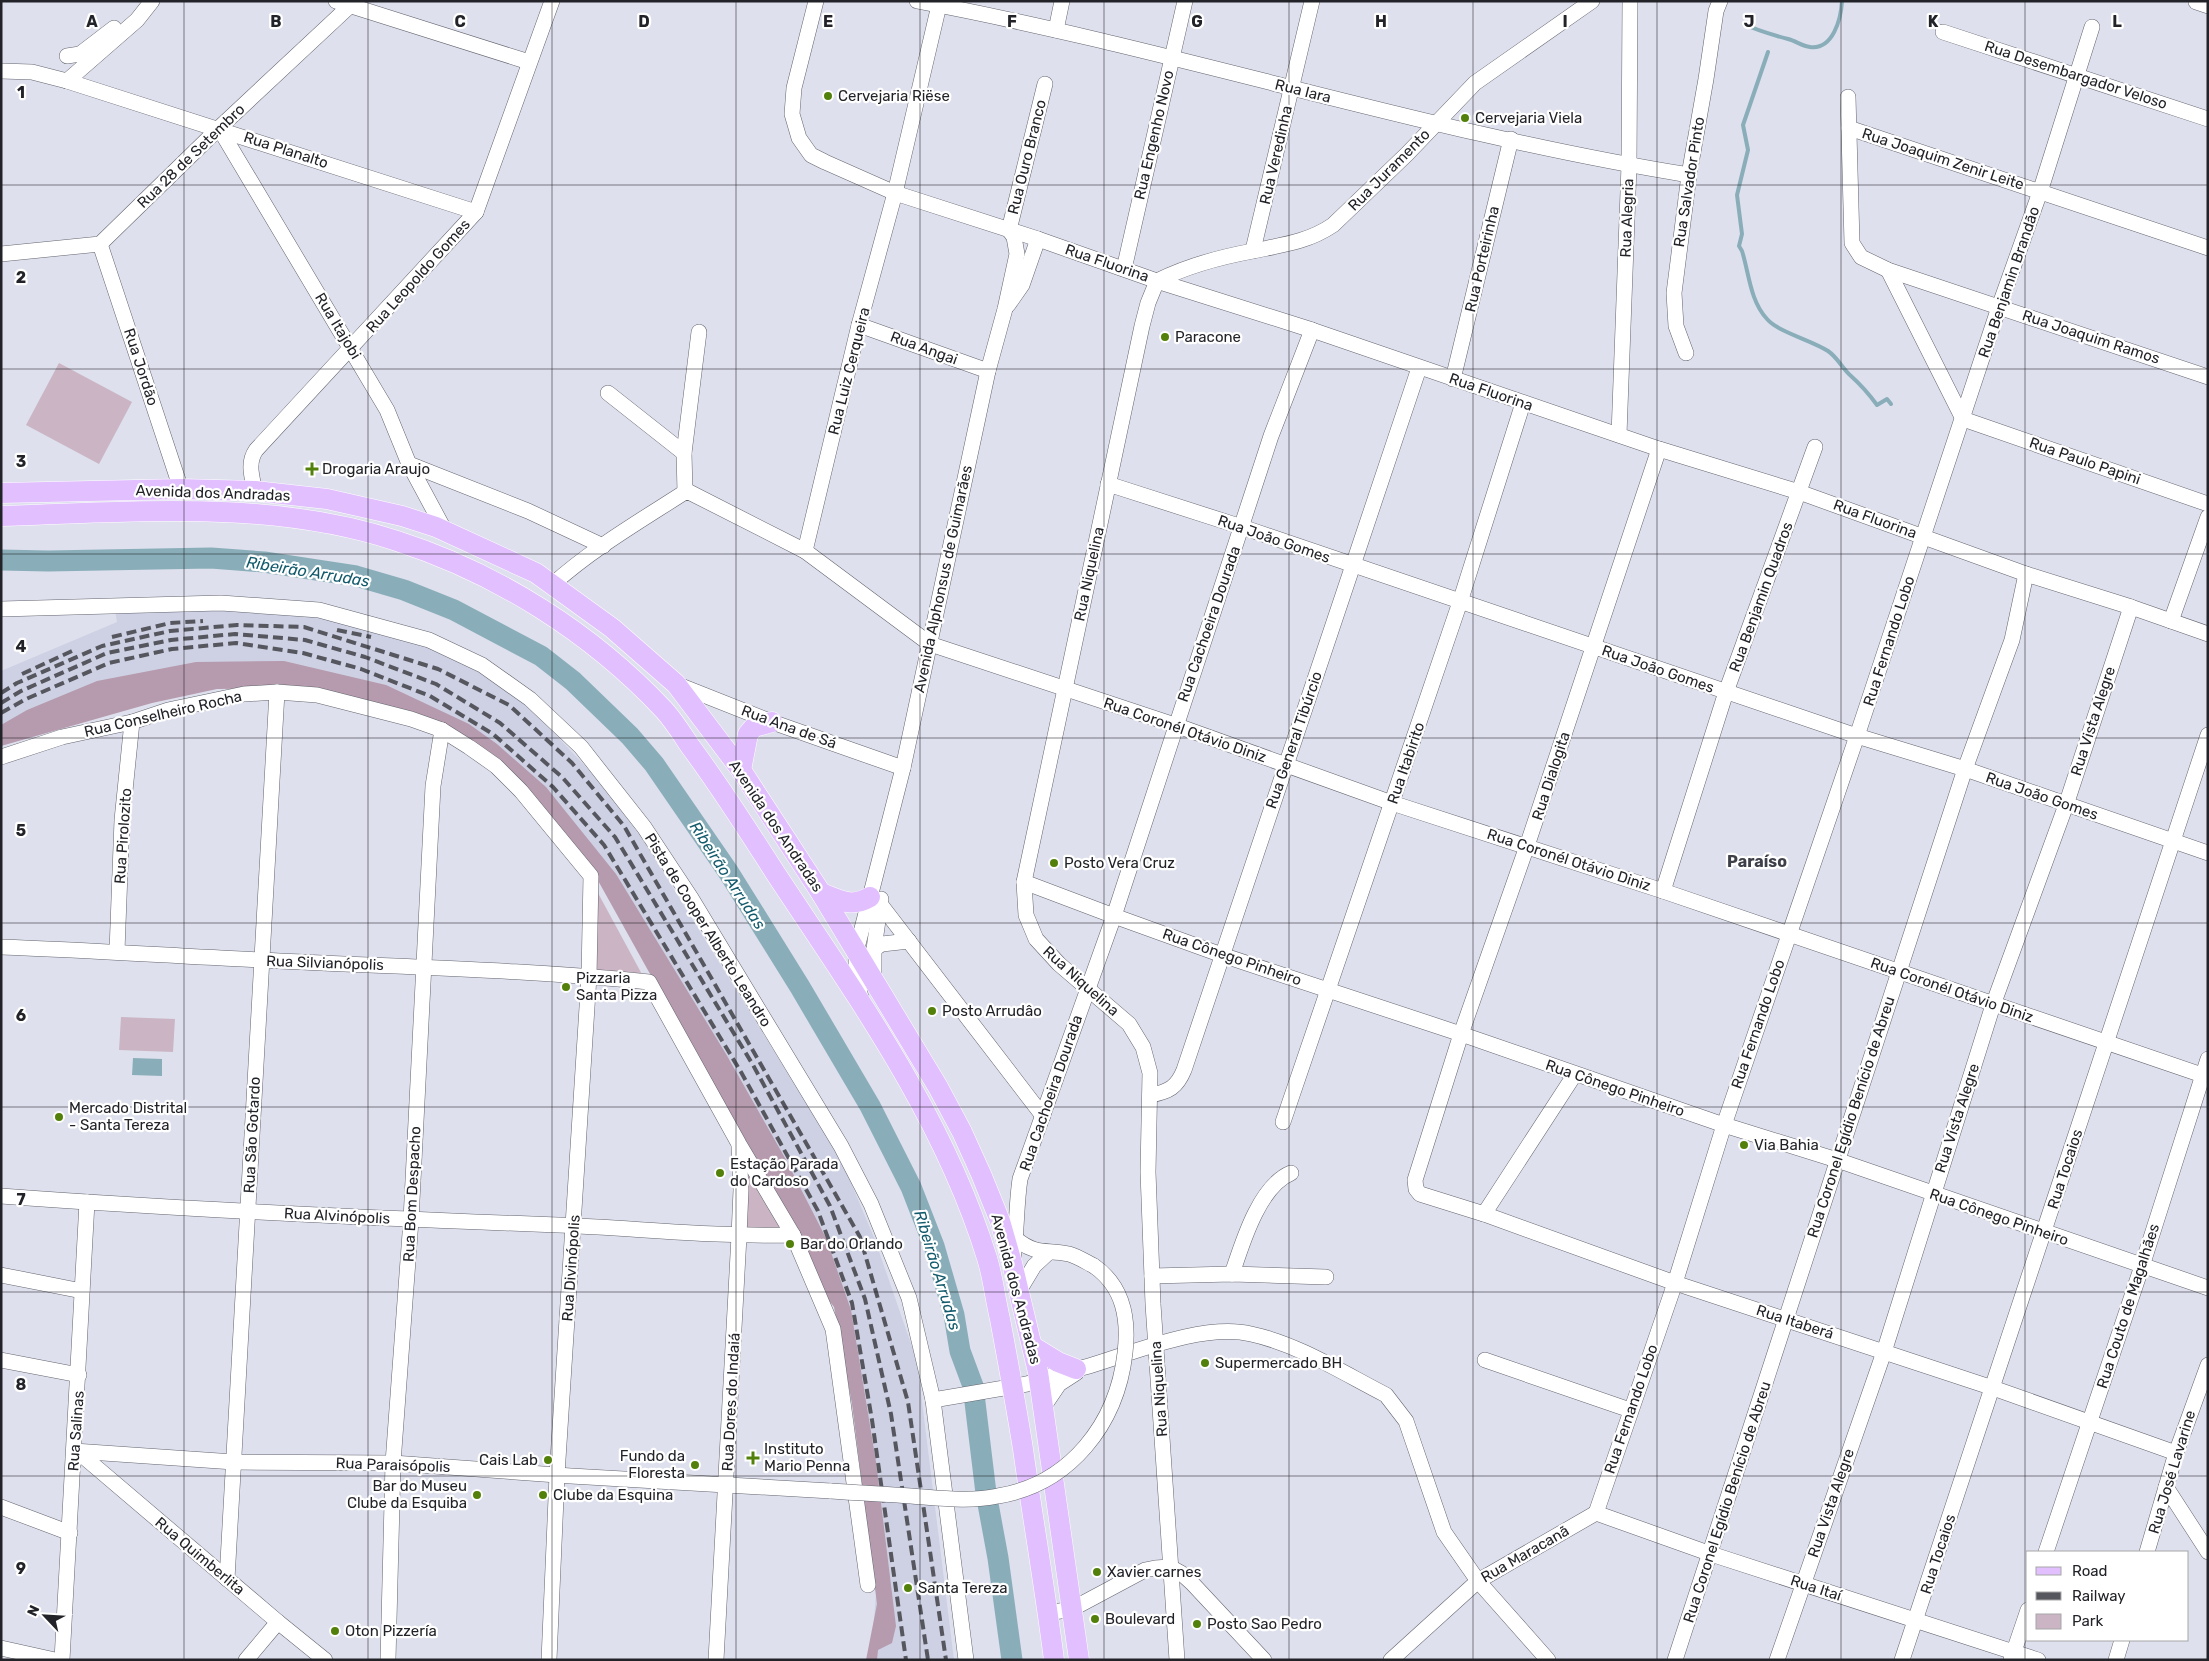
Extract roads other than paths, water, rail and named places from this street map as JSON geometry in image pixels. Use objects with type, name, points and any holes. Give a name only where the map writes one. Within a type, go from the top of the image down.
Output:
[{"type":"main road","name":"Avenida dos Andradas","points":[[1,493],[181,489],[255,491],[327,499],[402,516],[445,531],[536,573],[612,628],[676,684],[741,770],[821,893],[865,950],[874,980],[962,1132],[1000,1221],[1019,1291],[1039,1379],[1079,1660]]},
{"type":"main road","points":[[180,512],[186,500],[185,494],[181,489]]},
{"type":"main road","name":"Avenida dos Andradas","points":[[1,516],[180,512],[255,514],[322,522],[395,540],[436,555],[495,583],[540,608],[608,658],[665,712],[862,1004],[911,1083],[952,1165],[988,1261],[1014,1387],[1054,1660]]},
{"type":"main road","points":[[608,658],[676,684]]},
{"type":"main road","points":[[741,770],[748,734],[754,727],[772,722]]},
{"type":"main road","points":[[821,893],[849,903],[876,901]]},
{"type":"main road","points":[[1000,1221],[1016,1238]]},
{"type":"main road","points":[[1032,1346],[1058,1362],[1081,1368]]},
{"type":"street","points":[[67,56],[80,54],[96,43],[143,1]]},
{"type":"street","points":[[67,81],[125,31],[152,1]]},
{"type":"street","name":"Rua Leopoldo Gomes","points":[[255,491],[250,466],[252,457],[476,212],[552,1]]},
{"type":"street","name":"Rua Fluorina","points":[[816,1],[794,88],[792,104],[794,123],[799,138],[811,155],[895,193],[1038,239],[1157,281],[1312,330],[1659,449],[1798,492],[2026,574],[2171,620],[2208,634]]},
{"type":"street","name":"Rua Iara","points":[[918,1],[940,3],[1056,30],[1435,123],[1629,165],[1689,175]]},
{"type":"street","points":[[1056,30],[1062,1]]},
{"type":"street","name":"Rua Engenho Novo","points":[[1124,269],[1185,1]]},
{"type":"street","name":"Rua Veredinha","points":[[1254,250],[1312,1]]},
{"type":"street","name":"Rua Juramento","points":[[1157,281],[1191,267],[1254,250],[1294,243],[1320,234],[1333,225],[1386,174],[1482,78],[1592,1]]},
{"type":"street","name":"Rua Alegria","points":[[1619,435],[1629,165],[1630,1]]},
{"type":"street","points":[[347,3],[529,62]]},
{"type":"street","name":"Rua 28 de Setembro","points":[[100,244],[347,3]]},
{"type":"street","name":"Rua Luiz Cerqueira","points":[[805,550],[860,325],[895,193],[940,3]]},
{"type":"street","name":"Rua Salvador Pinto","points":[[1686,353],[1676,326],[1674,293],[1689,175],[1706,79],[1716,4]]},
{"type":"street","name":"Rua Benjamin Brandão","points":[[1923,536],[2040,192],[2092,27]]},
{"type":"street","name":"Rua Desembargador Veloso","points":[[1943,32],[2208,119]]},
{"type":"street","name":"Rua Planalto","points":[[1,71],[32,72],[67,81],[219,128],[476,212]]},
{"type":"street","name":"Rua Ouro Branco","points":[[1009,230],[1045,84]]},
{"type":"street","name":"Rua Joaquim Ramos","points":[[1848,96],[1852,243],[1861,257],[1888,270],[2208,377]]},
{"type":"street","name":"Rua Itajobi","points":[[219,128],[386,410],[409,464],[445,531]]},
{"type":"street","name":"Rua Joaquim Zenir Leite","points":[[1848,128],[2208,248]]},
{"type":"street","name":"Rua Porteirinha","points":[[1453,379],[1511,139]]},
{"type":"street","name":"Avenida Alphonsus de Guimarães","points":[[862,1004],[856,972],[865,950],[876,901],[883,850],[903,768],[988,371],[1005,309],[1017,254],[1014,238],[1009,230]]},
{"type":"street","name":"Avenida Alphonsus de Guimarães","points":[[1005,309],[1022,285],[1038,239]]},
{"type":"street","points":[[1,254],[100,244]]},
{"type":"street","name":"Rua Jordão","points":[[100,244],[181,489]]},
{"type":"street","points":[[1888,270],[1963,419]]},
{"type":"street","name":"Rua Niquelina","points":[[1157,281],[1148,303],[1142,326],[1024,882],[1026,915],[1036,939],[1060,964],[1129,1024],[1143,1047],[1150,1072],[1148,1172],[1152,1276],[1177,1660]]},
{"type":"street","name":"Rua Angai","points":[[860,325],[988,371]]},
{"type":"street","name":"Rua Cachoeira Dourada","points":[[1012,1263],[1016,1238],[1016,1200],[1020,1179],[1114,916],[1271,436],[1312,330]]},
{"type":"street","points":[[552,585],[569,570],[603,546],[685,492],[684,453],[699,332]]},
{"type":"street","name":"Rua General Tibúrcio","points":[[1150,1095],[1165,1093],[1171,1090],[1181,1078],[1419,368]]},
{"type":"street","points":[[608,393],[684,453]]},
{"type":"street","name":"Rua Itabirito","points":[[1283,1122],[1330,989],[1460,602],[1523,403]]},
{"type":"street","name":"Rua Paulo Papini","points":[[1963,419],[2208,504]]},
{"type":"street","name":"Rua Benjamin Quadros","points":[[1663,891],[1726,692],[1814,447]]},
{"type":"street","name":"Rua Dialogita","points":[[1416,1189],[1415,1180],[1460,1034],[1527,846],[1659,449]]},
{"type":"street","points":[[409,464],[528,511],[603,546]]},
{"type":"street","name":"Rua João Gomes","points":[[1108,484],[1242,527],[1857,736],[1965,769],[2208,853]]},
{"type":"street","name":"Rua Coronél Otávio Diniz","points":[[685,492],[805,550],[930,644],[1175,726],[1392,803],[1663,891],[2205,1076]]},
{"type":"street","points":[[2171,620],[2208,516]]},
{"type":"street","name":"Rua Fernando Lobo","points":[[1596,1513],[1675,1283],[1724,1125],[1923,536]]},
{"type":"street","name":"Rua Coronel Egídio Benício de Abreu","points":[[1676,1660],[1898,972],[1965,769],[2012,640],[2026,574]]},
{"type":"street","name":"Pista de Cooper Alberto Leandro","points":[[1,608],[221,603],[319,610],[429,640],[482,666],[530,699],[581,748],[644,827],[696,906],[842,1146],[872,1204],[909,1298],[933,1400],[966,1660]]},
{"type":"street","name":"Rua Vista Alegre","points":[[1777,1660],[1884,1352],[1993,1005],[2066,805],[2131,607]]},
{"type":"street","name":"Rua Ana de Sá","points":[[676,684],[772,722],[903,768]]},
{"type":"street","name":"Rua Conselheiro Rocha","points":[[1,757],[62,737],[132,722],[168,710],[244,694],[276,692],[317,696],[411,719],[442,730],[496,766],[521,791],[591,876]]},
{"type":"street","name":"Rua São Gotardo","points":[[227,1579],[276,692]]},
{"type":"street","name":"Rua Pirolozito","points":[[117,951],[122,820],[132,722]]},
{"type":"street","name":"Rua Bom Despacho","points":[[388,1660],[393,1462],[411,1220],[433,786],[442,730]]},
{"type":"street","name":"Rua Tocaios","points":[[1902,1660],[2045,1233],[2208,735]]},
{"type":"street","name":"Rua Divinópolis","points":[[549,1660],[557,1475],[589,976],[591,876]]},
{"type":"street","name":"Rua Cônego Pinheiro","points":[[1024,882],[1222,955],[1330,989],[1724,1125],[1837,1160],[1932,1195],[2208,1288]]},
{"type":"street","points":[[876,901],[909,941],[1043,1116]]},
{"type":"street","points":[[865,950],[882,944],[909,941]]},
{"type":"street","name":"Rua Silvianópolis","points":[[1,947],[424,967],[589,976],[649,982],[739,1144]]},
{"type":"street","name":"Rua Couto de Magalhães","points":[[2046,1551],[2205,1076],[2208,1059]]},
{"type":"street","points":[[1484,1214],[1575,1074]]},
{"type":"street","points":[[739,1144],[793,1235],[832,1329],[868,1585]]},
{"type":"street","name":"Rua Dores do Indaiá","points":[[716,1660],[739,1236],[741,1190],[739,1144]]},
{"type":"street","points":[[1232,1274],[1243,1241],[1269,1191],[1291,1172]]},
{"type":"street","name":"Rua Itaberá","points":[[1416,1189],[1420,1194],[1484,1214],[1675,1283],[1993,1388],[2176,1453]]},
{"type":"street","name":"Rua Alvinópolis","points":[[1,1196],[411,1220],[574,1226],[739,1236],[793,1235]]},
{"type":"street","name":"Rua Salinas","points":[[62,1660],[76,1451],[87,1202]]},
{"type":"street","name":"Rua Paraisópolis","points":[[76,1451],[234,1462],[393,1462],[557,1475],[940,1498],[998,1496],[1017,1492],[1056,1474],[1071,1463],[1103,1422],[1118,1385],[1125,1353],[1127,1328],[1124,1308],[1118,1294],[1108,1278],[1094,1266],[1071,1254],[1048,1253],[1030,1248],[1016,1238]]},
{"type":"street","points":[[1019,1291],[1034,1266],[1048,1253]]},
{"type":"street","points":[[1152,1276],[1232,1274],[1326,1277]]},
{"type":"street","points":[[1,1276],[82,1291]]},
{"type":"street","points":[[933,1400],[1014,1387],[1156,1344],[1210,1333],[1252,1334],[1297,1350],[1386,1395],[1406,1420],[1444,1532],[1478,1581],[1548,1660]]},
{"type":"street","points":[[1,1360],[79,1375]]},
{"type":"street","points":[[1485,1360],[1630,1410]]},
{"type":"street","name":"Rua José Lavarine","points":[[2147,1551],[2176,1453],[2208,1365]]},
{"type":"street","points":[[1042,1409],[1059,1384],[1081,1368]]},
{"type":"street","name":"Rua Quimberlita","points":[[76,1451],[325,1660]]},
{"type":"street","points":[[2166,1487],[2208,1552]]},
{"type":"street","points":[[1,1507],[70,1533]]},
{"type":"street","name":"Rua Itaí","points":[[1596,1513],[1711,1554],[1916,1620],[2013,1656],[2038,1660]]},
{"type":"street","name":"Rua Maracanã","points":[[1392,1660],[1478,1581],[1596,1513]]},
{"type":"street","points":[[1048,1613],[1072,1609],[1145,1570],[1170,1567],[1181,1573],[1192,1583],[1264,1660]]},
{"type":"street","points":[[2013,1656],[2026,1616]]},
{"type":"street","points":[[246,1660],[278,1622]]},
{"type":"street","points":[[2116,1660],[2122,1641]]},
{"type":"street","points":[[1,1648],[55,1660]]},
{"type":"waterway","points":[[1744,24],[1804,46],[1818,47],[1825,44],[1834,32],[1838,24],[1842,1]]},
{"type":"waterway","points":[[1768,52],[1743,125],[1748,150],[1737,195],[1742,234],[1739,246],[1742,251],[1753,295],[1761,312],[1772,324],[1828,351],[1877,405],[1887,399],[1891,404]]},
{"type":"waterway","name":"Ribeirão Arrudas","points":[[1,560],[211,558],[264,562],[356,576],[404,590],[454,610],[541,656],[573,681],[630,736],[654,764],[729,873],[800,987],[870,1106],[911,1187],[934,1246],[954,1315],[960,1351],[973,1386],[986,1493],[998,1558],[1012,1660]]},
{"type":"railway","points":[[112,637],[170,623],[203,621]]},
{"type":"railway","points":[[1,693],[17,683],[102,646],[170,631],[237,625],[304,627],[438,669],[509,705],[572,763],[624,826],[860,1237],[908,1402],[946,1660]]},
{"type":"railway","points":[[337,630],[371,637]]},
{"type":"railway","points":[[1,703],[21,691],[107,653],[171,640],[235,634],[305,640],[365,657],[436,684],[500,723],[562,777],[615,837],[753,1065],[830,1206],[865,1299],[891,1414],[928,1660]]},
{"type":"railway","points":[[1,713],[26,699],[109,663],[172,649],[236,643],[303,653],[361,669],[430,696],[493,734],[553,787],[604,845],[741,1072],[818,1211],[852,1303],[872,1420],[906,1660]]},
{"type":"railway","points":[[22,674],[72,651]]},
{"type":"place","name":"Cervejaria Riëse","points":[[828,96]]},
{"type":"place","name":"Cervejaria Viela","points":[[1465,118]]},
{"type":"place","name":"Paracone","points":[[1165,337]]},
{"type":"place","name":"Drogaria Araujo","points":[[312,469]]},
{"type":"place","name":"Posto Vera Cruz","points":[[1054,863]]},
{"type":"place","name":"Pizzaria Santa Pizza","points":[[566,987]]},
{"type":"place","name":"Posto Arrudâo","points":[[932,1011]]},
{"type":"place","name":"Mercado Distrital - Santa Tereza","points":[[59,1117]]},
{"type":"place","name":"Via Bahia","points":[[1744,1145]]},
{"type":"place","name":"Estação Parada do Cardoso","points":[[720,1173]]},
{"type":"place","name":"Bar do Orlando","points":[[790,1244]]},
{"type":"place","name":"Supermercado BH","points":[[1205,1363]]},
{"type":"place","name":"Instituto Mario Penna","points":[[753,1458]]},
{"type":"place","name":"Cais Lab","points":[[548,1460]]},
{"type":"place","name":"Fundo da Floresta","points":[[695,1465]]},
{"type":"place","name":"Bar do Museu Clube da Esquiba","points":[[477,1495]]},
{"type":"place","name":"Clube da Esquina","points":[[543,1495]]},
{"type":"place","name":"Xavier carnes","points":[[1097,1572]]},
{"type":"place","name":"Santa Tereza","points":[[908,1588]]},
{"type":"place","name":"Boulevard","points":[[1095,1619]]},
{"type":"place","name":"Posto Sao Pedro","points":[[1197,1624]]},
{"type":"place","name":"Oton Pizzería","points":[[335,1631]]},
{"type":"district","name":"Paraíso","points":[[1757,861]]}]
